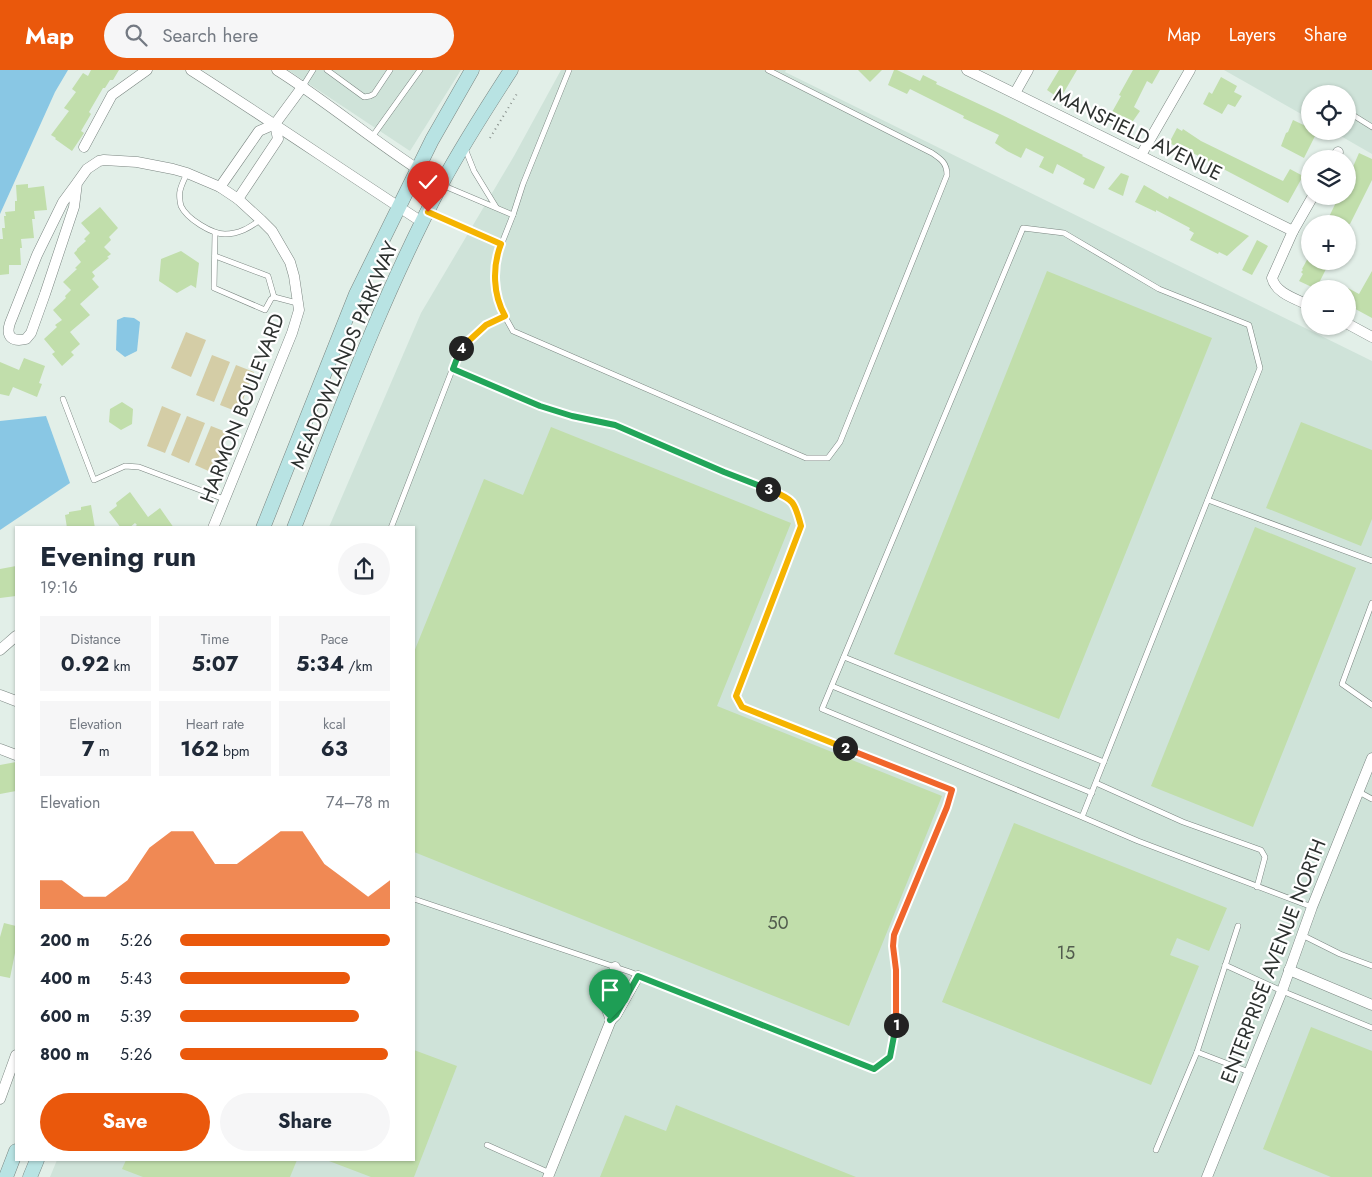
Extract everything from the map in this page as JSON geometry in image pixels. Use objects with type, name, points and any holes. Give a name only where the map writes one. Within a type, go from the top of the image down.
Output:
[{"type":"main road","name":"MEADOWLANDS PARKWAY","points":[[264,526],[356,294],[432,140],[472,70]]},
{"type":"main road","name":"MEADOWLANDS PARKWAY","points":[[295,526],[385,301],[441,184],[463,144],[511,70]]},
{"type":"main road","points":[[6,1177],[15,1154]]},
{"type":"main road","points":[[30,1177],[37,1161]]},
{"type":"street","points":[[84,147],[112,96],[147,70]]},
{"type":"street","points":[[191,70],[400,208],[425,217]]},
{"type":"street","points":[[277,70],[303,86],[418,171],[441,184]]},
{"type":"street","name":"MANSFIELD AVENUE","points":[[967,70],[1293,231]]},
{"type":"street","points":[[1015,93],[1028,70]]},
{"type":"street","points":[[1141,155],[1190,70]]},
{"type":"street","points":[[220,187],[259,131],[275,124],[303,86]]},
{"type":"street","points":[[238,199],[278,139],[275,124]]},
{"type":"street","name":"HARMON BOULEVARD","points":[[78,183],[74,207],[31,333],[26,339],[15,340],[9,335],[8,327],[37,255],[63,202],[87,169],[99,161],[137,162],[173,169],[220,187],[238,199],[272,230],[290,262],[299,310],[292,333],[215,526]]},
{"type":"street","points":[[1301,302],[1279,291],[1274,285],[1272,278],[1293,231],[1308,205]]},
{"type":"street","points":[[1356,328],[1372,336]]},
{"type":"street","points":[[0,650],[15,637]]},
{"type":"street","points":[[0,695],[15,701]]},
{"type":"street","points":[[0,749],[15,755]]},
{"type":"street","name":"ENTERPRISE AVENUE NORTH","points":[[1207,1177],[1282,991],[1301,935],[1372,758]]},
{"type":"street","points":[[610,1020],[606,1007],[615,967]]},
{"type":"street","points":[[1289,970],[1372,1005]]},
{"type":"street","points":[[549,1175],[610,1020],[616,1015],[638,976]]},
{"type":"street","points":[[0,1099],[15,1058]]},
{"type":"lane","points":[[303,86],[313,70]]},
{"type":"lane","points":[[327,70],[364,97],[374,94],[389,71]]},
{"type":"lane","points":[[372,137],[420,70]]},
{"type":"lane","points":[[569,70],[523,184],[496,258],[495,275],[499,306],[513,331],[806,458],[828,458],[840,442],[947,169],[945,162],[932,153],[768,70]]},
{"type":"lane","points":[[1356,117],[1372,127]]},
{"type":"lane","points":[[463,144],[474,171],[496,208]]},
{"type":"lane","points":[[187,173],[180,192],[181,206],[197,223],[216,234],[227,234],[244,231],[261,220]]},
{"type":"lane","points":[[441,184],[513,215]]},
{"type":"lane","points":[[425,217],[501,244]]},
{"type":"lane","points":[[1082,817],[1260,368],[1249,325],[1159,289],[1064,233],[1023,228],[822,709],[1138,841],[1312,907]]},
{"type":"lane","points":[[216,234],[214,288],[265,310],[271,299],[274,298]]},
{"type":"lane","points":[[215,256],[268,276],[274,298]]},
{"type":"lane","points":[[274,298],[298,304]]},
{"type":"lane","points":[[392,526],[462,347],[486,325],[505,316]]},
{"type":"lane","points":[[415,899],[615,967],[874,1069],[890,1057],[896,1027],[894,935],[947,807],[952,790],[742,707],[736,696],[801,526],[795,504],[784,496],[615,425],[572,416],[540,406],[453,369]]},
{"type":"lane","points":[[63,398],[94,480],[125,466],[139,467],[225,499]]},
{"type":"lane","points":[[1208,500],[1372,561]]},
{"type":"lane","points":[[1372,603],[1342,684],[1372,704]]},
{"type":"lane","points":[[844,657],[1104,762]]},
{"type":"lane","points":[[832,686],[1092,793]]},
{"type":"lane","points":[[1096,783],[1183,822],[1260,850],[1265,857],[1257,887]]},
{"type":"lane","points":[[1359,792],[1372,799]]},
{"type":"lane","points":[[1156,1150],[1197,1052],[1238,926]]},
{"type":"lane","points":[[1301,935],[1340,954],[1372,966]]},
{"type":"lane","points":[[1225,966],[1372,1028]]},
{"type":"lane","points":[[1197,1052],[1249,1072]]},
{"type":"lane","points":[[487,1145],[549,1175]]},
{"type":"path","points":[[490,138],[518,92]]},
{"type":"shaded area","points":[[288,70],[461,70],[410,151]]},
{"type":"shaded area","points":[[561,70],[786,70],[785,72],[1301,326],[1301,335],[1319,335],[1372,361],[1372,1177],[50,1177],[57,1161],[415,1161],[415,526],[329,526],[421,313],[514,156]]},
{"type":"shaded area","points":[[1224,70],[1372,70],[1372,154],[1348,140],[1356,140],[1356,85],[1301,85],[1301,114]]},
{"type":"shaded area","points":[[186,332],[206,340],[191,377],[171,368]]},
{"type":"shaded area","points":[[212,355],[230,362],[214,402],[196,395]]},
{"type":"shaded area","points":[[236,365],[254,372],[238,412],[220,405]]},
{"type":"shaded area","points":[[162,406],[181,414],[165,453],[147,446]]},
{"type":"shaded area","points":[[187,416],[205,423],[189,463],[171,455]]},
{"type":"shaded area","points":[[211,426],[229,433],[213,473],[195,465]]},
{"type":"water","points":[[0,70],[68,70],[55,92],[0,214]]},
{"type":"water","points":[[124,317],[134,318],[140,322],[137,351],[125,357],[116,350],[117,320]]},
{"type":"water","points":[[46,416],[70,483],[0,530],[0,421]]},
{"type":"building","points":[[91,70],[119,70],[113,80],[110,80],[105,88],[103,88],[89,112],[91,114],[81,131],[84,133],[72,151],[51,135],[69,111],[64,108],[76,92],[72,89],[83,73],[88,76]]},
{"type":"building","points":[[858,70],[882,70],[870,82]]},
{"type":"building","points":[[894,70],[920,81],[923,75],[937,82],[936,84],[1105,167],[1094,189],[1083,184],[1085,179],[1057,164],[1053,174],[1039,167],[1044,157],[1026,148],[1021,158],[1007,151],[995,143],[999,135],[963,118],[964,116],[910,89],[907,94],[888,85]]},
{"type":"building","points":[[1059,70],[1077,70],[1060,99],[1047,90]]},
{"type":"building","points":[[1133,70],[1160,70],[1152,84],[1147,81],[1134,107],[1140,111],[1126,131],[1107,121]]},
{"type":"building","points":[[1221,77],[1237,86],[1234,92],[1242,96],[1235,107],[1228,104],[1222,114],[1203,104],[1209,92],[1212,94]]},
{"type":"building","points":[[1293,120],[1301,124],[1301,140],[1313,140],[1308,150],[1301,150],[1301,156],[1281,146]]},
{"type":"building","points":[[1177,128],[1182,131],[1183,129],[1201,141],[1283,181],[1290,169],[1301,175],[1301,180],[1288,203],[1187,150],[1169,143]]},
{"type":"building","points":[[1359,153],[1372,159],[1372,180],[1354,215],[1330,215],[1335,205],[1356,205],[1356,160]]},
{"type":"building","points":[[1121,173],[1129,176],[1123,196],[1108,189]]},
{"type":"building","points":[[28,184],[28,188],[44,186],[47,210],[34,211],[35,219],[32,219],[34,238],[21,239],[21,265],[9,265],[9,274],[0,275],[0,239],[3,239],[2,228],[5,228],[5,212],[15,211],[15,201],[17,201],[16,185]]},
{"type":"building","points":[[1144,185],[1168,199],[1169,196],[1249,236],[1227,256],[1219,252],[1218,254],[1190,240],[1194,233],[1189,230],[1190,228],[1156,210],[1156,212],[1135,202]]},
{"type":"building","points":[[100,207],[118,228],[109,237],[111,240],[104,247],[111,254],[107,257],[109,258],[92,272],[95,276],[92,279],[99,287],[80,304],[90,315],[70,332],[80,344],[71,352],[74,355],[62,366],[52,354],[55,352],[44,339],[57,327],[55,325],[62,320],[53,310],[66,298],[65,296],[71,290],[63,282],[77,269],[75,268],[81,262],[74,253],[86,241],[84,239],[90,233],[81,223]]},
{"type":"building","points":[[1257,240],[1268,246],[1252,275],[1242,270]]},
{"type":"building","points":[[181,251],[199,263],[196,288],[191,285],[177,293],[159,281],[161,259]]},
{"type":"building","points":[[1303,270],[1326,270],[1320,280],[1301,280],[1301,282],[1299,281],[1303,274],[1301,272]]},
{"type":"building","points":[[1047,271],[1212,338],[1059,719],[894,654]]},
{"type":"building","points":[[1372,271],[1372,318],[1356,309],[1356,292],[1359,294]]},
{"type":"building","points":[[24,358],[45,366],[39,383],[42,384],[37,397],[13,387],[9,396],[0,394],[0,362],[19,370]]},
{"type":"building","points":[[122,402],[133,409],[132,424],[121,430],[109,422],[110,409]]},
{"type":"building","points":[[1301,422],[1372,450],[1372,519],[1361,546],[1266,508]]},
{"type":"building","points":[[551,427],[791,523],[717,706],[942,796],[849,1026],[415,852],[415,650],[484,479],[523,495]]},
{"type":"building","points":[[130,492],[148,517],[160,508],[173,526],[136,526],[137,525],[135,523],[131,526],[120,526],[109,512],[117,506],[116,503]]},
{"type":"building","points":[[91,505],[95,526],[67,526],[65,515],[69,514],[69,512],[81,510],[81,507]]},
{"type":"building","points":[[1255,527],[1356,568],[1253,827],[1151,786]]},
{"type":"building","points":[[15,566],[15,596],[0,598],[0,569]]},
{"type":"building","points":[[15,762],[15,791],[0,794],[0,765]]},
{"type":"building","points":[[1014,823],[1227,908],[1209,951],[1177,938],[1170,955],[1199,966],[1151,1085],[942,1002]]},
{"type":"building","points":[[4,923],[15,926],[15,953],[10,978],[0,976],[0,937]]},
{"type":"building","points":[[1311,1027],[1372,1051],[1372,1177],[1331,1177],[1263,1149]]},
{"type":"building","points":[[415,1050],[457,1066],[414,1177],[371,1177],[329,1161],[415,1161]]},
{"type":"building","points":[[676,1105],[856,1177],[600,1177],[625,1115],[666,1131]]},
{"type":"building","points":[[126,1161],[297,1161],[290,1177],[143,1177],[122,1169]]},
{"type":"route","points":[[428,212],[501,244],[496,258],[495,275],[499,306],[505,316],[486,325],[462,347],[453,369],[540,406],[572,416],[615,425],[648,438],[784,496],[795,504],[801,526],[736,696],[742,707],[952,790],[947,807],[894,935],[896,1027],[890,1057],[874,1069],[638,976],[616,1015],[610,1020]]}]
